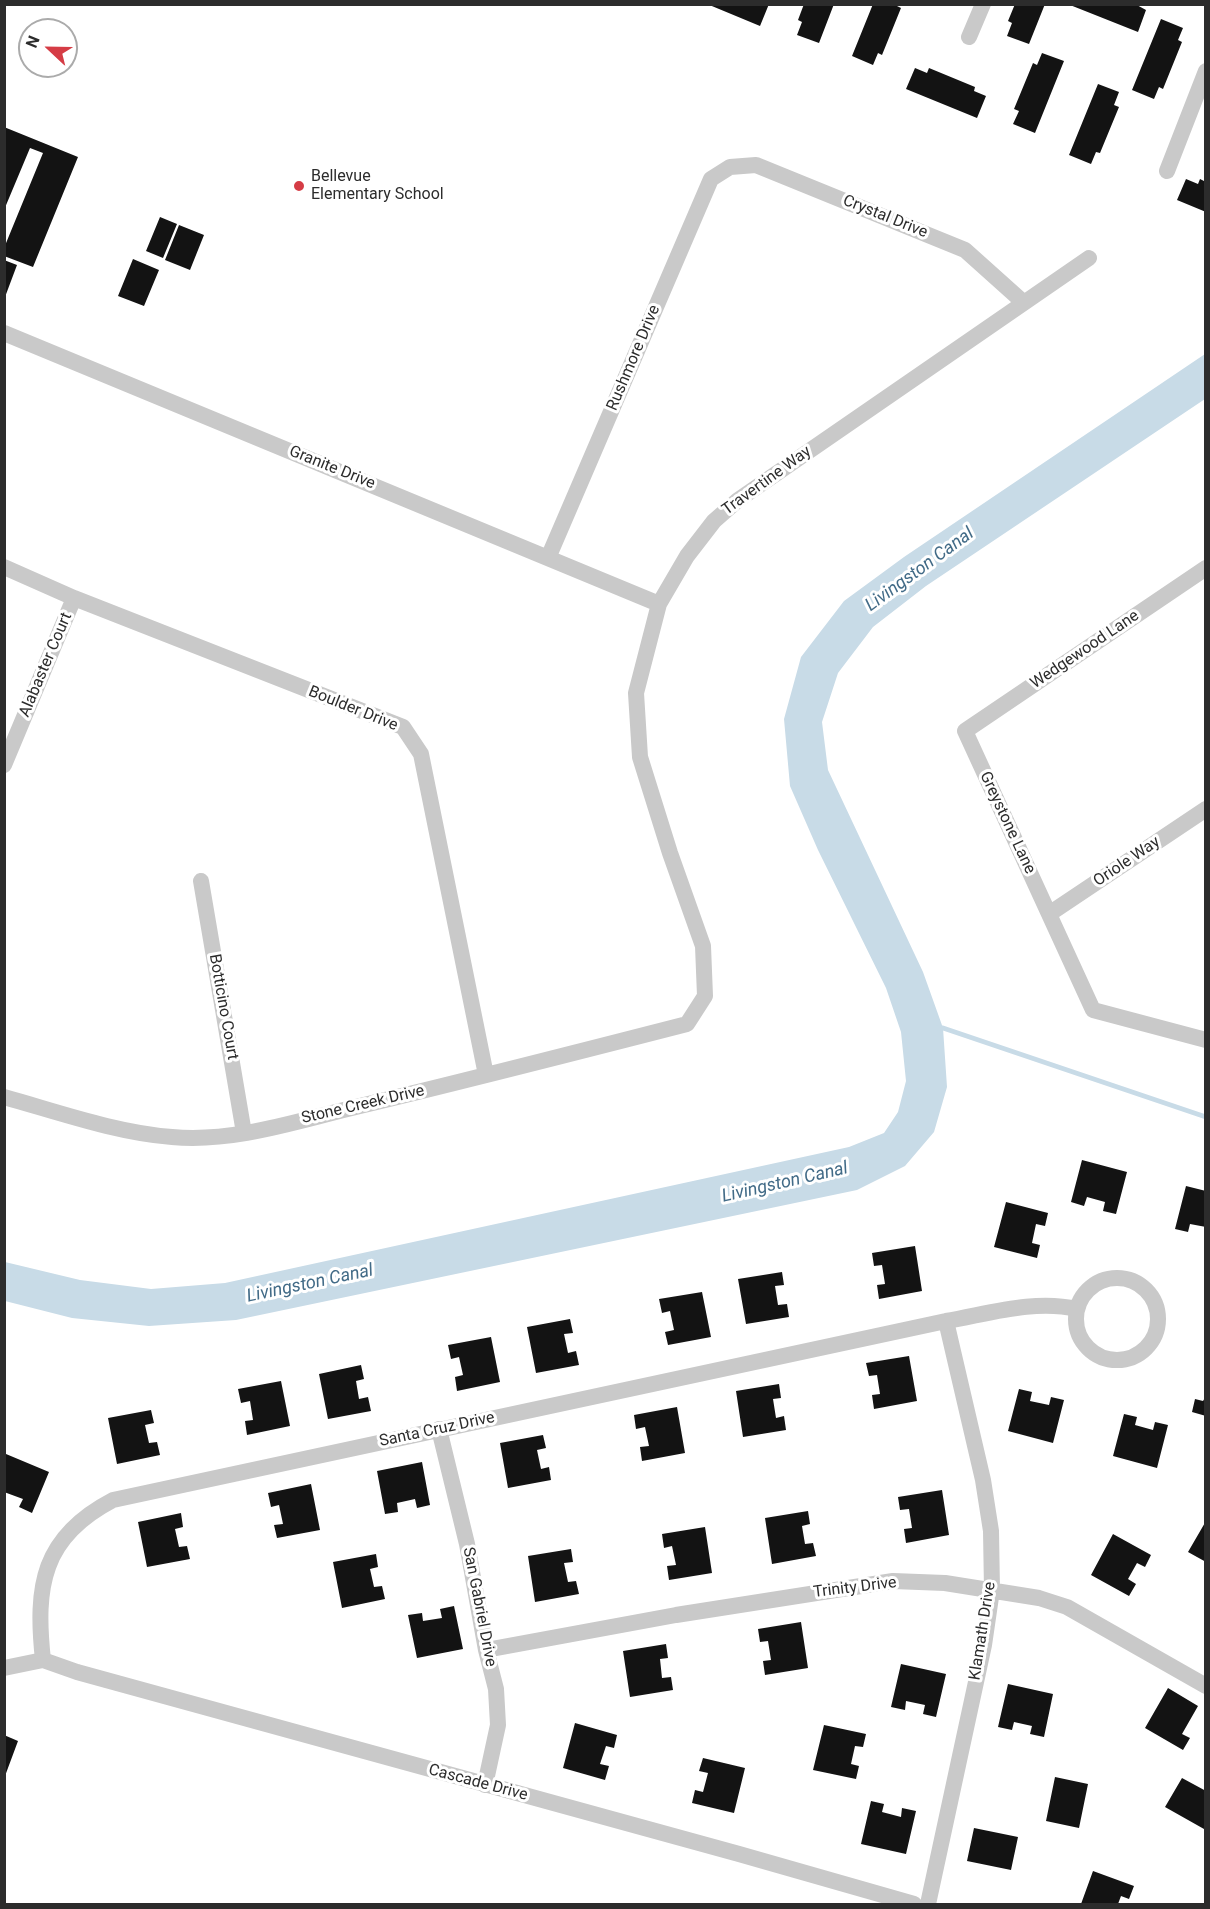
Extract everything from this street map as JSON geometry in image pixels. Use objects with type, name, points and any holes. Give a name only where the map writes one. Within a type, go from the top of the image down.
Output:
[{"type":"street","points":[[969,37],[983,4]]},
{"type":"street","points":[[1167,171],[1206,71]]},
{"type":"street","name":"Crystal Drive","points":[[730,167],[756,165],[964,250],[1023,302]]},
{"type":"street","name":"Rushmore Drive","points":[[548,558],[711,179],[730,167]]},
{"type":"street","name":"Travertine Way","points":[[705,996],[704,946],[670,853],[640,757],[636,693],[659,603],[687,556],[714,521],[738,500],[1089,258]]},
{"type":"street","name":"Granite Drive","points":[[4,333],[659,603]]},
{"type":"street","name":"Boulder Drive","points":[[4,567],[403,727],[421,754],[486,1076]]},
{"type":"street","name":"Wedgewood Lane","points":[[965,731],[1206,568]]},
{"type":"street","name":"Alabaster Court","points":[[4,765],[74,597]]},
{"type":"street","name":"Greystone Lane","points":[[965,731],[1093,1010],[1206,1040]]},
{"type":"street","name":"Oriole Way","points":[[1049,914],[1206,809]]},
{"type":"street","name":"Botticino Court","points":[[201,881],[244,1133]]},
{"type":"street","name":"Stone Creek Drive","points":[[4,1097],[75,1117],[173,1138],[244,1133],[486,1076],[687,1024],[705,996]]},
{"type":"street","points":[[1122,1278],[1136,1282],[1145,1288],[1154,1300],[1158,1311],[1157,1331],[1151,1344],[1131,1359],[1116,1361],[1102,1358],[1092,1352],[1078,1333],[1077,1309],[1083,1296],[1095,1284],[1108,1279],[1122,1278]]},
{"type":"street","name":"Santa Cruz Drive","points":[[43,1660],[39,1619],[42,1585],[52,1556],[73,1529],[93,1511],[113,1500],[946,1321],[1035,1305],[1059,1305],[1077,1309]]},
{"type":"street","name":"Klamath Drive","points":[[928,1905],[984,1645],[992,1590],[991,1531],[983,1480],[946,1321]]},
{"type":"street","name":"San Gabriel Drive","points":[[439,1430],[467,1544],[486,1650],[496,1689],[498,1725],[485,1785]]},
{"type":"street","name":"Trinity Drive","points":[[486,1650],[676,1615],[893,1581],[945,1583],[1039,1598],[1067,1607],[1206,1686]]},
{"type":"street","points":[[4,1668],[43,1660]]},
{"type":"street","name":"Cascade Drive","points":[[43,1660],[77,1672],[739,1854],[914,1905]]},
{"type":"water","name":"Livingston Canal","points":[[1205,354],[1205,399],[926,586],[873,627],[838,673],[822,722],[828,770],[923,972],[943,1028],[947,1087],[934,1132],[905,1166],[857,1190],[236,1320],[149,1326],[72,1318],[5,1301],[5,1262],[80,1280],[151,1289],[225,1283],[849,1147],[884,1133],[898,1112],[906,1081],[901,1032],[886,988],[818,850],[790,786],[784,719],[801,657],[844,601],[904,557]]},
{"type":"building","points":[[707,4],[769,4],[760,26]]},
{"type":"building","points":[[804,4],[834,4],[819,43],[797,35],[802,22],[798,20]]},
{"type":"building","points":[[873,4],[898,4],[897,6],[901,8],[882,55],[878,53],[873,65],[852,56]]},
{"type":"building","points":[[1015,4],[1045,4],[1029,44],[1007,36],[1012,23],[1008,21]]},
{"type":"building","points":[[1135,4],[1146,10],[1138,32],[1070,5]]},
{"type":"building","points":[[1161,19],[1183,28],[1178,40],[1182,42],[1163,89],[1159,87],[1154,99],[1132,90]]},
{"type":"building","points":[[1042,53],[1064,61],[1035,133],[1013,124],[1019,111],[1014,109],[1033,63],[1037,65]]},
{"type":"building","points":[[915,68],[927,73],[929,68],[975,87],[974,91],[986,96],[977,118],[906,89]]},
{"type":"building","points":[[1098,84],[1119,92],[1114,105],[1119,107],[1100,153],[1096,152],[1091,164],[1069,155]]},
{"type":"building","points":[[4,127],[78,157],[33,267],[4,256],[4,248],[43,153],[30,148],[4,210]]},
{"type":"building","points":[[1186,179],[1198,184],[1200,179],[1206,182],[1206,212],[1177,200]]},
{"type":"building","points":[[160,217],[177,224],[163,258],[146,251]]},
{"type":"building","points":[[179,225],[204,235],[190,270],[165,260]]},
{"type":"building","points":[[133,259],[159,270],[144,306],[118,296]]},
{"type":"building","points":[[4,260],[17,265],[5,297],[4,297]]},
{"type":"building","points":[[1082,1160],[1127,1172],[1116,1214],[1103,1211],[1105,1202],[1087,1197],[1084,1206],[1071,1202]]},
{"type":"building","points":[[1186,1186],[1206,1191],[1206,1227],[1190,1224],[1188,1232],[1175,1229]]},
{"type":"building","points":[[1006,1202],[1048,1213],[1045,1226],[1036,1224],[1032,1243],[1040,1245],[1037,1258],[994,1247]]},
{"type":"building","points":[[915,1246],[922,1291],[879,1299],[877,1285],[885,1284],[882,1265],[874,1266],[872,1253]]},
{"type":"building","points":[[782,1272],[784,1285],[775,1286],[778,1305],[787,1304],[789,1317],[746,1324],[738,1279]]},
{"type":"building","points":[[702,1292],[711,1337],[668,1345],[665,1332],[674,1330],[670,1311],[662,1313],[659,1299]]},
{"type":"building","points":[[570,1319],[573,1333],[564,1334],[568,1353],[576,1351],[579,1365],[536,1373],[527,1327]]},
{"type":"building","points":[[491,1337],[500,1382],[457,1391],[455,1377],[463,1375],[459,1357],[451,1359],[448,1345]]},
{"type":"building","points":[[909,1356],[917,1401],[874,1409],[872,1395],[880,1394],[877,1375],[869,1376],[866,1363]]},
{"type":"building","points":[[361,1365],[364,1379],[356,1381],[359,1399],[368,1397],[371,1411],[328,1419],[319,1374]]},
{"type":"building","points":[[281,1381],[290,1426],[247,1435],[245,1421],[253,1420],[250,1401],[241,1403],[238,1389]]},
{"type":"building","points":[[779,1384],[781,1398],[773,1399],[776,1418],[784,1416],[786,1430],[743,1437],[736,1391]]},
{"type":"building","points":[[1019,1389],[1032,1392],[1030,1401],[1049,1405],[1051,1397],[1064,1400],[1053,1443],[1008,1431]]},
{"type":"building","points":[[1206,1396],[1206,1416],[1192,1412],[1195,1399],[1203,1401]]},
{"type":"building","points":[[677,1407],[685,1453],[642,1461],[640,1447],[649,1446],[645,1427],[636,1429],[634,1415]]},
{"type":"building","points":[[151,1410],[154,1423],[145,1425],[149,1443],[157,1442],[160,1455],[117,1464],[108,1418]]},
{"type":"building","points":[[1124,1414],[1137,1417],[1135,1425],[1153,1430],[1155,1422],[1168,1425],[1157,1468],[1113,1456]]},
{"type":"building","points":[[543,1435],[546,1448],[537,1450],[541,1469],[549,1467],[551,1480],[508,1488],[500,1443]]},
{"type":"building","points":[[6,1454],[49,1472],[32,1513],[19,1507],[23,1499],[4,1492]]},
{"type":"building","points":[[422,1462],[430,1505],[417,1508],[415,1499],[397,1503],[398,1512],[385,1514],[377,1471]]},
{"type":"building","points":[[311,1484],[320,1530],[277,1538],[274,1525],[283,1524],[279,1505],[271,1507],[268,1493]]},
{"type":"building","points":[[942,1490],[949,1535],[906,1543],[904,1529],[912,1528],[909,1509],[900,1510],[898,1497]]},
{"type":"building","points":[[808,1511],[810,1524],[802,1526],[805,1544],[813,1543],[816,1556],[772,1564],[765,1518]]},
{"type":"building","points":[[181,1513],[183,1527],[175,1529],[179,1547],[187,1546],[190,1559],[147,1567],[138,1522]]},
{"type":"building","points":[[1206,1521],[1206,1562],[1188,1552]]},
{"type":"building","points":[[705,1527],[712,1573],[669,1580],[667,1566],[676,1565],[672,1546],[664,1548],[662,1534]]},
{"type":"building","points":[[1113,1534],[1151,1555],[1145,1567],[1137,1563],[1128,1579],[1136,1584],[1129,1596],[1091,1575]]},
{"type":"building","points":[[571,1549],[573,1562],[564,1563],[568,1582],[576,1581],[579,1594],[535,1602],[528,1556]]},
{"type":"building","points":[[376,1554],[378,1567],[370,1569],[374,1587],[382,1586],[385,1599],[342,1608],[333,1562]]},
{"type":"building","points":[[454,1606],[463,1649],[417,1658],[408,1615],[422,1613],[423,1621],[442,1618],[440,1609]]},
{"type":"building","points":[[801,1622],[808,1668],[765,1675],[763,1661],[771,1660],[768,1641],[760,1642],[758,1629]]},
{"type":"building","points":[[666,1644],[668,1658],[660,1659],[662,1678],[671,1677],[673,1690],[630,1697],[623,1651]]},
{"type":"building","points":[[901,1664],[946,1674],[936,1717],[923,1714],[925,1705],[906,1701],[905,1710],[891,1707]]},
{"type":"building","points":[[1008,1684],[1053,1694],[1044,1737],[1030,1734],[1032,1726],[1014,1722],[1012,1730],[998,1727]]},
{"type":"building","points":[[1168,1688],[1198,1706],[1182,1734],[1190,1738],[1183,1750],[1145,1728]]},
{"type":"building","points":[[575,1723],[617,1735],[614,1748],[606,1746],[600,1764],[609,1766],[605,1780],[563,1768]]},
{"type":"building","points":[[824,1725],[866,1734],[863,1747],[855,1746],[851,1764],[859,1766],[856,1779],[813,1770]]},
{"type":"building","points":[[4,1735],[18,1741],[5,1776],[4,1776]]},
{"type":"building","points":[[703,1758],[745,1768],[734,1813],[692,1803],[695,1790],[703,1792],[708,1773],[699,1771]]},
{"type":"building","points":[[1055,1777],[1088,1784],[1079,1828],[1046,1821]]},
{"type":"building","points":[[1182,1778],[1206,1791],[1204,1829],[1165,1807]]},
{"type":"building","points":[[871,1801],[884,1804],[882,1812],[901,1817],[902,1808],[916,1811],[906,1854],[861,1844]]},
{"type":"building","points":[[974,1828],[1018,1837],[1011,1870],[967,1861]]},
{"type":"building","points":[[1093,1871],[1134,1886],[1129,1899],[1121,1896],[1118,1904],[1081,1904]]},
{"type":"waterway","points":[[938,1028],[1206,1117]]},
{"type":"place","name":"Bellevue Elementary School","points":[[299,186]]}]
